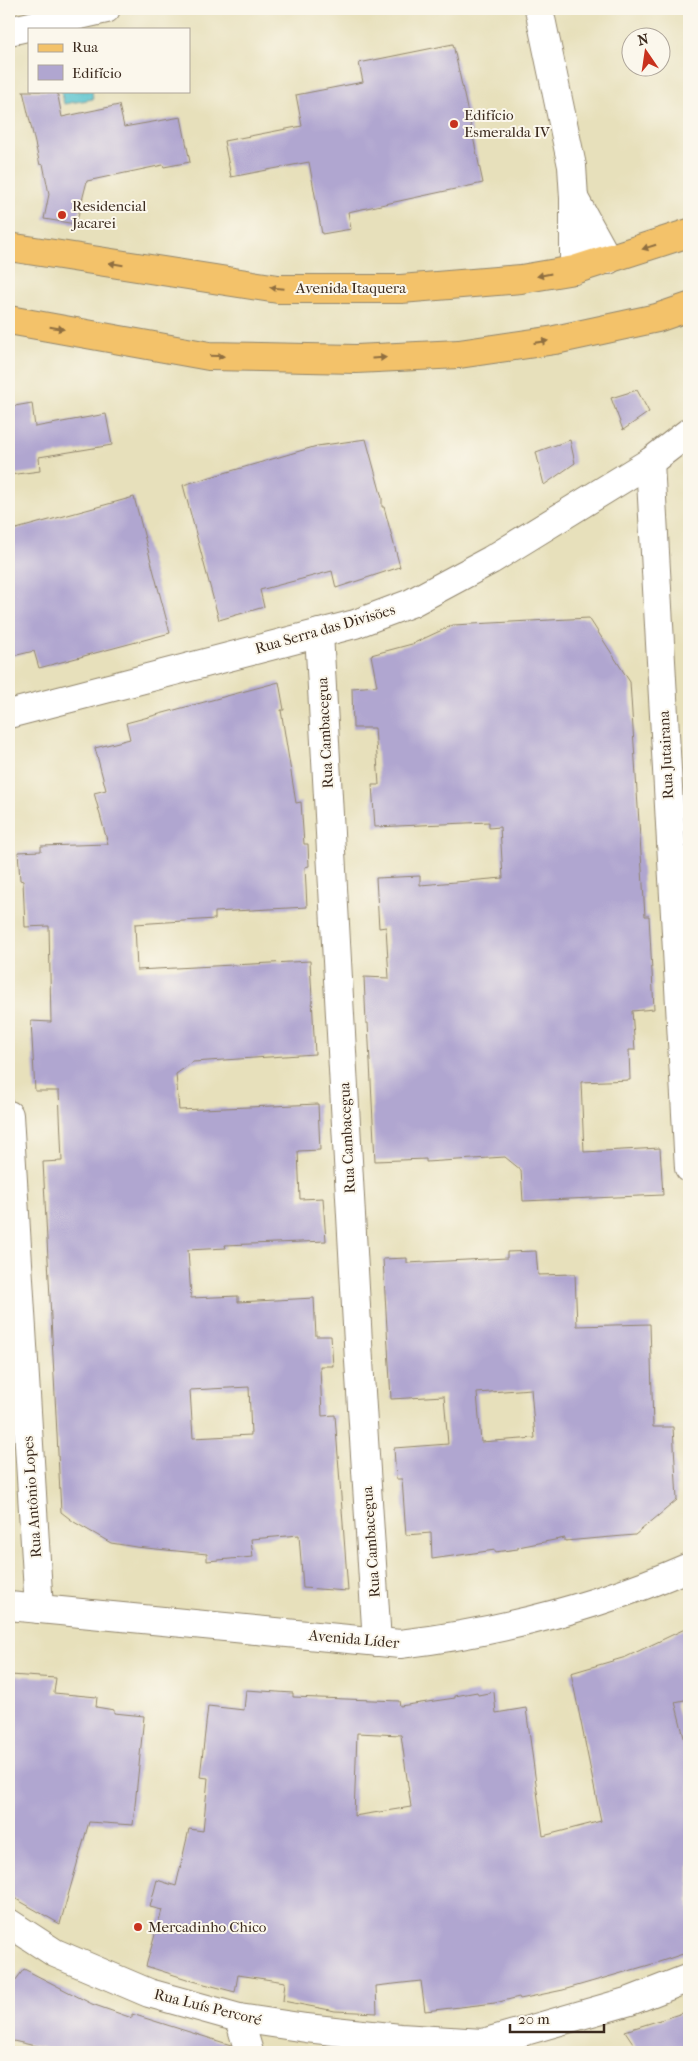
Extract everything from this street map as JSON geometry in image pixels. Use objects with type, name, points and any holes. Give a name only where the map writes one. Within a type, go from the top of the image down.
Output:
[{"type":"main road","name":"Avenida Itaquera","points":[[9,247],[278,289],[400,289],[521,280],[574,270],[689,233]]},
{"type":"main road","points":[[9,320],[209,356],[356,359],[458,354],[555,340],[657,318],[689,307]]},
{"type":"street","points":[[9,31],[106,9]]},
{"type":"street","points":[[539,9],[572,166],[574,270]]},
{"type":"street","points":[[574,198],[608,260]]},
{"type":"street","name":"Rua Serra das Divisões","points":[[9,714],[355,624],[411,603],[491,560],[650,462],[689,432]]},
{"type":"street","name":"Rua Jutairana","points":[[650,462],[689,1168]]},
{"type":"street","name":"Rua Cambacegua","points":[[319,633],[377,1642]]},
{"type":"street","name":"Rua Antônio Lopes","points":[[9,1115],[39,1609]]},
{"type":"street","name":"Avenida Líder","points":[[9,1606],[400,1644],[452,1638],[579,1608],[655,1582],[689,1567]]},
{"type":"street","name":"Rua Luís Percoré","points":[[9,1923],[55,1953],[140,1989],[239,2018],[306,2028],[492,2046],[630,2001],[689,1978]]},
{"type":"street","points":[[239,2018],[249,2052]]},
{"type":"water","points":[[61,92],[92,92],[93,99],[64,104]]},
{"type":"building","points":[[453,44],[483,183],[348,212],[351,229],[322,234],[309,162],[231,177],[224,141],[302,126],[296,95],[363,82],[359,63]]},
{"type":"building","points":[[23,91],[57,92],[62,117],[119,105],[124,127],[181,117],[190,162],[164,167],[163,165],[87,181],[76,224],[44,219],[49,194],[43,164],[40,165]]},
{"type":"building","points":[[637,390],[649,412],[623,430],[611,398]]},
{"type":"building","points":[[32,403],[35,427],[106,414],[112,445],[39,457],[40,471],[9,475],[9,407]]},
{"type":"building","points":[[366,439],[382,498],[382,507],[384,507],[400,567],[336,588],[332,571],[260,590],[264,607],[219,620],[183,485],[317,446]]},
{"type":"building","points":[[570,440],[575,463],[544,485],[536,452]]},
{"type":"building","points":[[134,497],[170,633],[39,668],[34,651],[9,657],[9,531]]},
{"type":"building","points":[[589,618],[630,682],[645,916],[649,916],[654,1009],[632,1011],[635,1050],[629,1050],[630,1080],[581,1082],[584,1152],[660,1148],[663,1195],[523,1201],[521,1170],[505,1157],[426,1162],[426,1159],[375,1161],[364,977],[389,978],[386,927],[379,928],[376,878],[420,876],[420,885],[503,878],[500,827],[489,828],[489,822],[375,827],[372,785],[379,785],[375,728],[353,728],[352,688],[377,686],[371,655],[412,644],[453,625]]},
{"type":"building","points":[[279,682],[284,710],[281,710],[296,803],[301,802],[304,844],[308,844],[309,866],[305,867],[307,907],[215,912],[215,919],[135,924],[137,970],[310,961],[315,1054],[193,1062],[176,1074],[179,1110],[318,1104],[320,1150],[298,1151],[300,1199],[323,1198],[326,1241],[225,1245],[226,1248],[188,1250],[191,1298],[238,1296],[238,1302],[314,1298],[316,1336],[331,1336],[333,1366],[320,1366],[322,1416],[335,1415],[348,1591],[303,1588],[299,1535],[251,1539],[253,1557],[207,1561],[207,1554],[111,1543],[74,1522],[61,1512],[43,1162],[62,1161],[59,1091],[35,1091],[31,1021],[51,1022],[49,926],[25,927],[23,881],[20,880],[18,852],[41,851],[41,846],[108,844],[94,793],[106,790],[95,748],[130,739],[126,723]],"holes":[[[249,1387],[251,1435],[193,1438],[190,1390]]]},
{"type":"building","points":[[536,1251],[538,1275],[575,1274],[577,1326],[650,1324],[653,1427],[673,1427],[677,1500],[635,1535],[565,1541],[565,1538],[518,1547],[518,1549],[495,1552],[495,1550],[432,1559],[431,1533],[406,1535],[402,1479],[396,1479],[394,1448],[448,1444],[444,1396],[391,1399],[383,1259],[407,1258],[407,1263],[507,1258],[507,1252]],"holes":[[[531,1389],[535,1438],[481,1442],[477,1393]]]},
{"type":"building","points":[[689,1627],[689,1699],[675,1702],[689,1757],[689,1952],[563,1990],[495,2003],[425,2011],[421,1981],[376,1986],[377,2013],[335,2011],[283,2001],[285,1982],[238,1975],[235,1992],[146,1966],[162,1910],[150,1907],[157,1880],[176,1886],[189,1829],[203,1831],[208,1778],[200,1777],[208,1706],[244,1710],[246,1690],[293,1693],[293,1697],[399,1701],[400,1706],[455,1698],[455,1696],[477,1692],[478,1695],[494,1692],[496,1713],[526,1708],[543,1836],[601,1821],[571,1673],[626,1657]],"holes":[[[357,1733],[401,1735],[411,1807],[354,1816]]]},
{"type":"building","points":[[10,1675],[56,1678],[54,1693],[97,1697],[96,1707],[114,1710],[114,1713],[144,1716],[133,1825],[89,1822],[60,1924],[9,1895]]},
{"type":"building","points":[[24,1969],[92,2004],[132,2018],[132,2014],[231,2045],[233,2052],[62,2052],[9,2040],[9,1989]]},
{"type":"building","points":[[689,2011],[689,2052],[639,2052],[625,2031]]},
{"type":"place","name":"Edifício Esmeralda IV","points":[[454,124]]},
{"type":"place","name":"Residencial Jacarei","points":[[62,215]]},
{"type":"place","name":"Mercadinho Chico","points":[[138,1927]]}]
